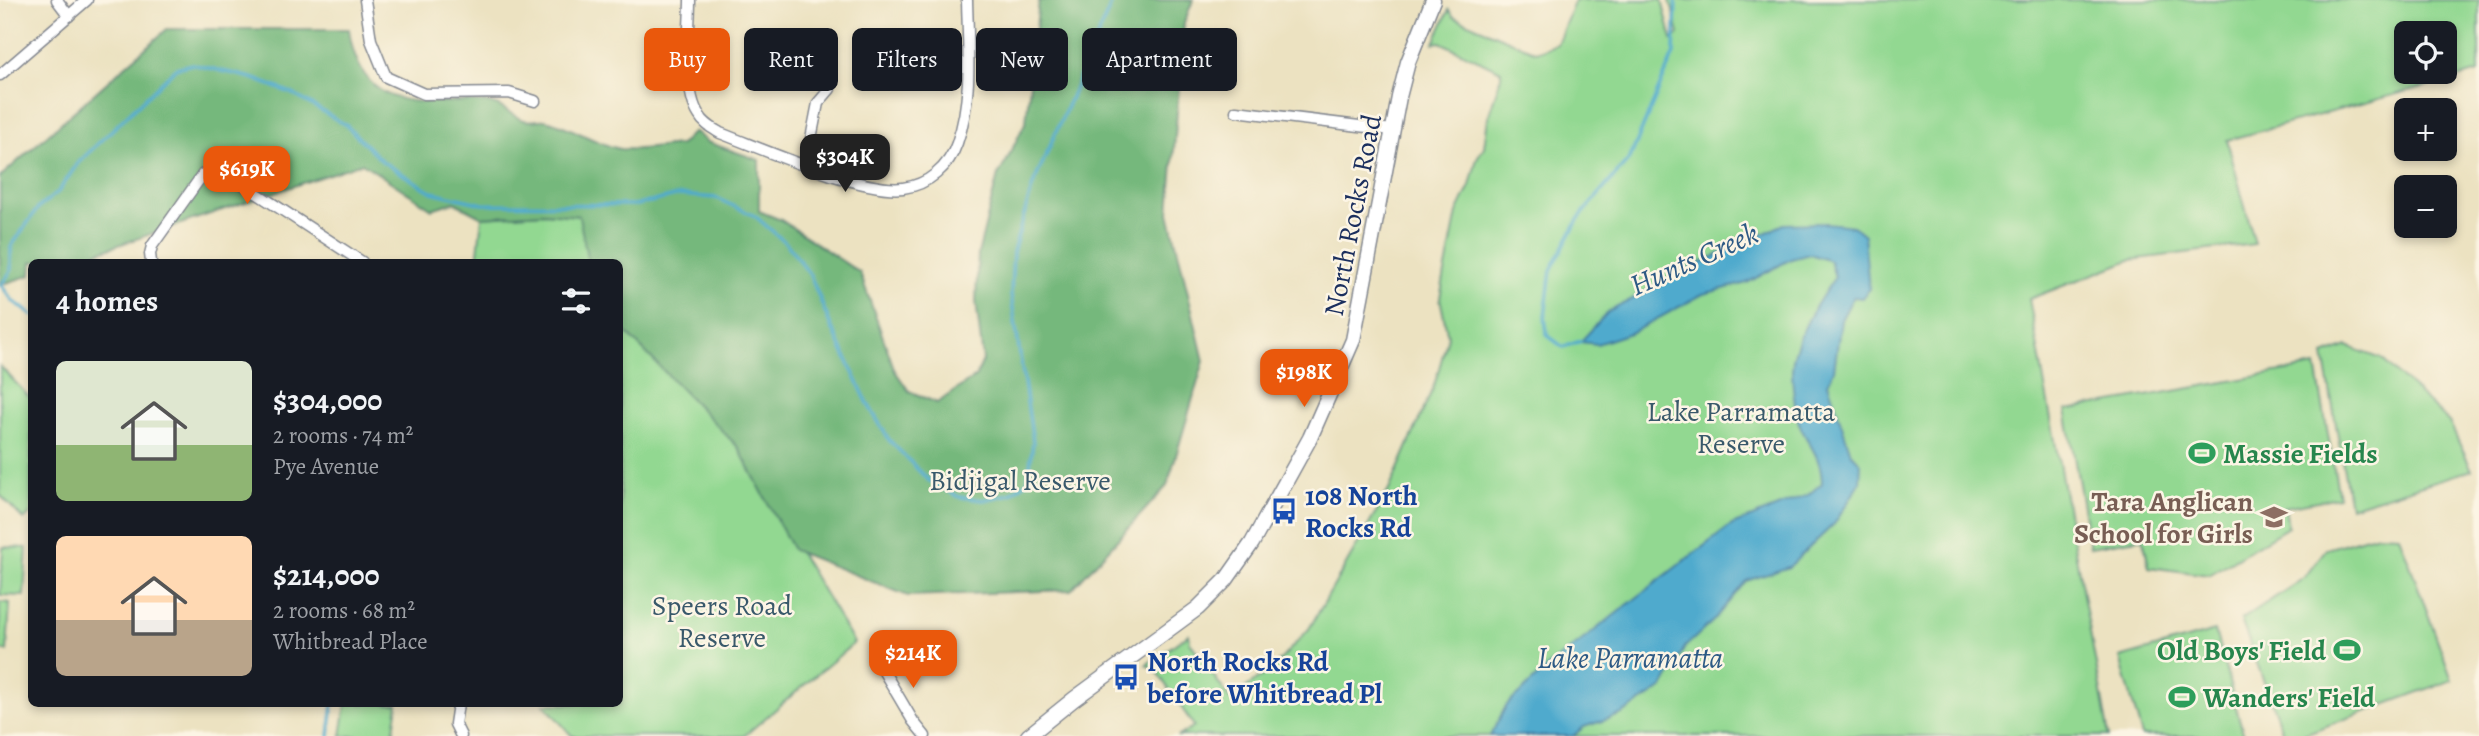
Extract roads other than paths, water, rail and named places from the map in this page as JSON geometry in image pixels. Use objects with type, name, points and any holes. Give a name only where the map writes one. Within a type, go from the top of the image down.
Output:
[{"type":"main road","name":"North Rocks Road","points":[[1028,736],[1198,608],[1226,580],[1252,543],[1314,430],[1353,340],[1392,130],[1408,62],[1433,0]]},
{"type":"street","points":[[57,0],[69,16]]},
{"type":"street","points":[[0,75],[87,0]]},
{"type":"street","points":[[366,0],[371,40],[386,77],[424,94],[509,93],[536,101]]},
{"type":"street","points":[[690,0],[690,84],[698,114],[706,125],[720,133],[840,177],[892,188],[915,186],[941,170],[951,158],[958,142],[966,101],[967,0]]},
{"type":"street","points":[[806,164],[818,103],[828,91]]},
{"type":"street","points":[[1236,111],[1392,130]]},
{"type":"street","points":[[151,259],[152,246],[203,174],[215,169],[222,170],[357,259]]},
{"type":"street","points":[[877,660],[925,736]]},
{"type":"street","points":[[457,707],[455,724],[461,736]]},
{"type":"water","name":"Lake Parramatta","points":[[1826,223],[1853,226],[1864,235],[1869,289],[1862,298],[1853,297],[1841,320],[1834,370],[1828,383],[1851,453],[1861,463],[1860,483],[1835,523],[1789,567],[1746,581],[1713,621],[1685,647],[1663,688],[1620,715],[1584,727],[1573,736],[1490,736],[1506,706],[1549,666],[1676,567],[1732,525],[1808,495],[1822,483],[1818,460],[1797,417],[1792,370],[1793,358],[1802,333],[1835,277],[1830,261],[1810,254],[1791,259],[1747,283],[1703,294],[1633,332],[1597,344],[1580,342],[1608,312],[1690,268],[1784,224]]},
{"type":"waterway","points":[[28,312],[13,301],[1,285],[11,271],[11,247],[38,208],[58,192],[78,163],[176,68],[192,64],[252,78],[291,93],[346,125],[383,162],[432,192],[483,204],[637,205],[680,195],[716,198],[755,216],[787,244],[810,275],[869,406],[889,440],[928,480],[959,497],[983,500],[1010,494],[1028,481],[1033,442],[1011,295],[1013,252],[1033,185],[1113,0]]},
{"type":"waterway","name":"Hunts Creek","points":[[1581,341],[1563,347],[1547,335],[1545,316],[1551,270],[1579,218],[1630,158],[1674,53],[1676,0]]},
{"type":"waterway","points":[[329,736],[333,707]]},
{"type":"place","name":"Massie Fields","points":[[2202,453]]},
{"type":"place","name":"108 North Rocks Rd","points":[[1284,511]]},
{"type":"place","name":"Tara Anglican School for Girls","points":[[2274,517]]},
{"type":"place","name":"Old Boys' Field","points":[[2347,650]]},
{"type":"place","name":"North Rocks Rd before Whitbread Pl","points":[[1126,677]]},
{"type":"place","name":"Wanders' Field","points":[[2182,697]]},
{"type":"park label","name":"Lake Parramatta Reserve","points":[[1741,427]]},
{"type":"park label","name":"Bidjigal Reserve","points":[[1020,480]]},
{"type":"park label","name":"Speers Road Reserve","points":[[722,621]]}]
